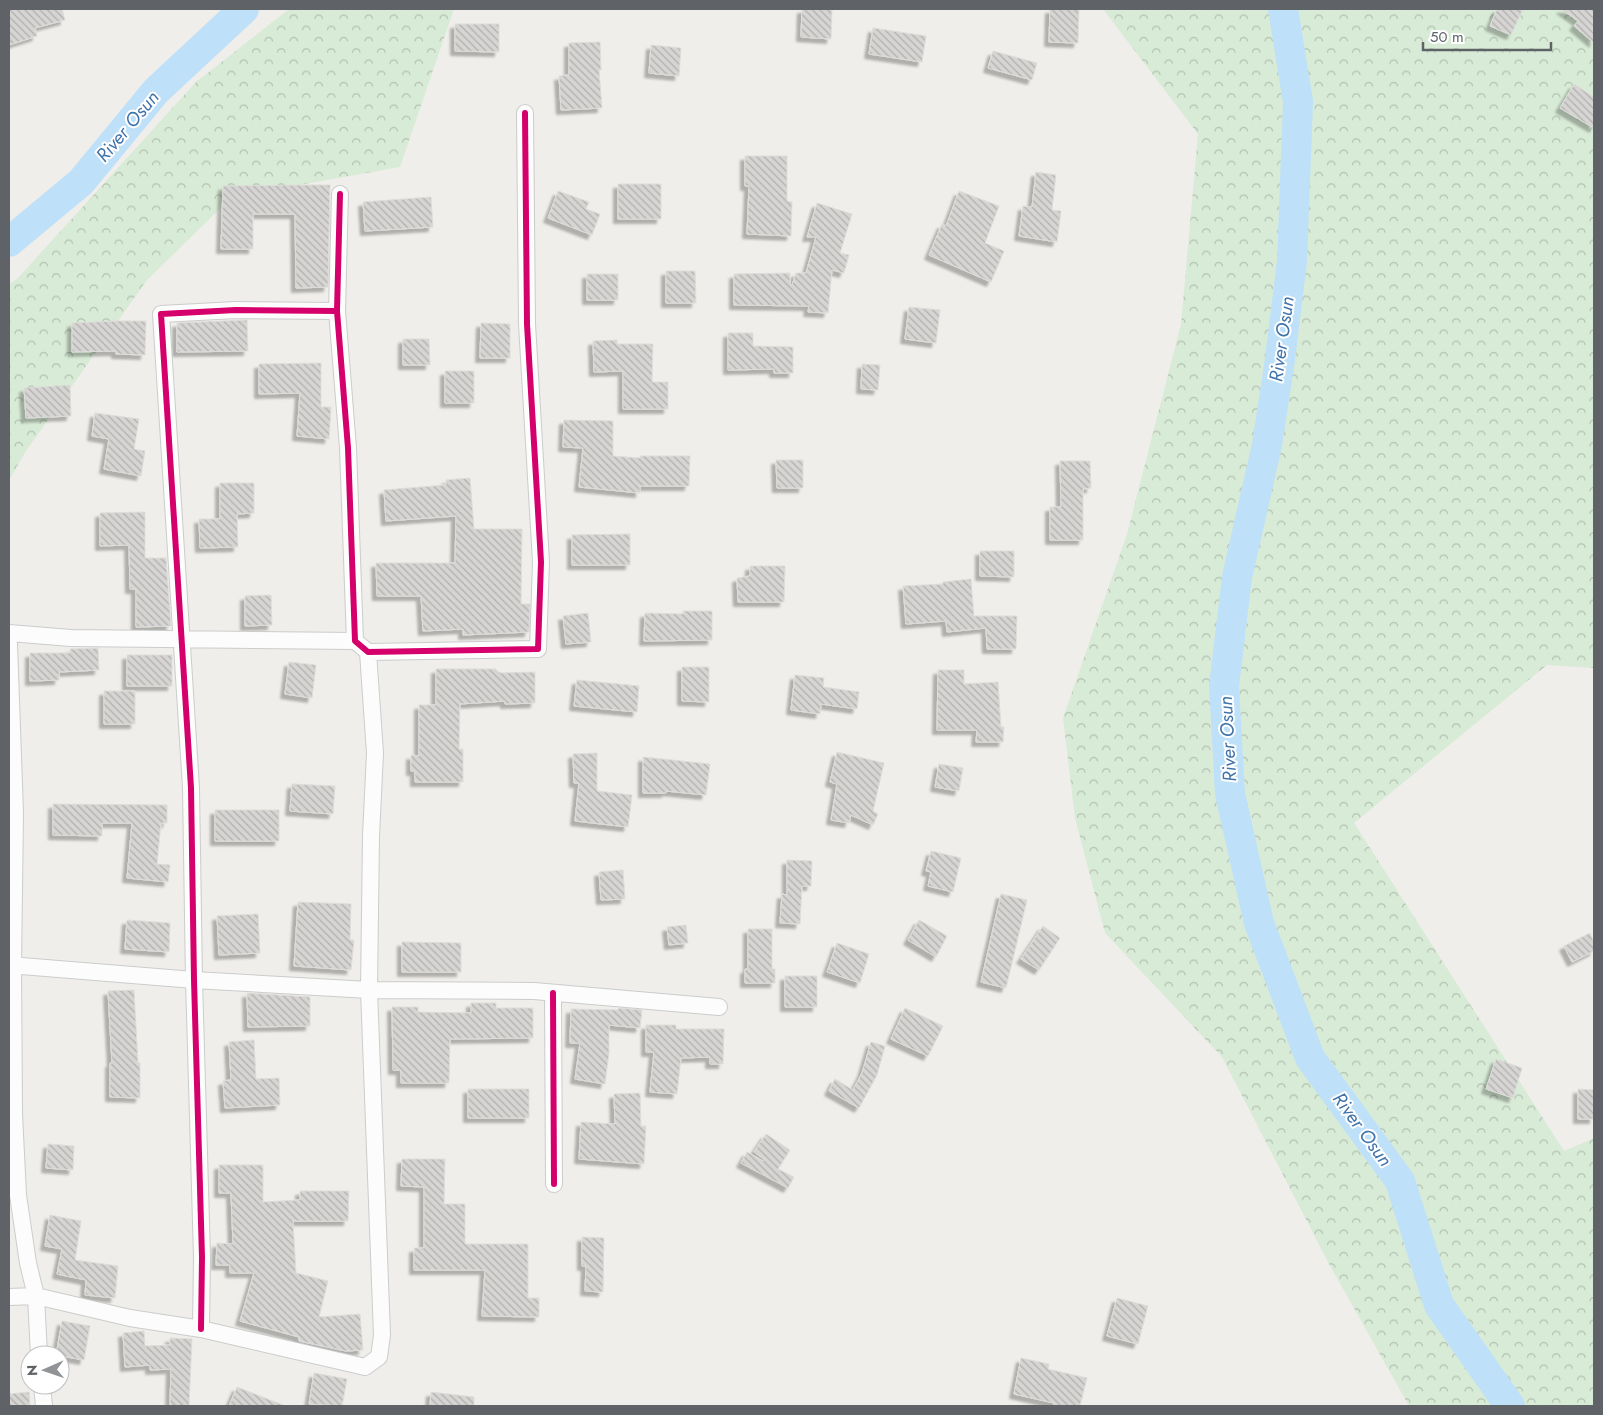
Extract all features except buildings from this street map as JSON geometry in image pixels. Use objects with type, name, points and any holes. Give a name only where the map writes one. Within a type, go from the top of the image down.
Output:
[{"type":"street","points":[[9,633],[71,638],[355,641],[368,652],[538,649],[541,562],[527,324],[525,113]]},
{"type":"street","points":[[340,194],[337,311],[348,448],[355,641]]},
{"type":"street","points":[[201,1329],[202,1248],[194,980],[191,788],[161,314],[236,310],[337,311]]},
{"type":"street","points":[[9,644],[15,813],[11,966],[14,1114],[18,1195],[28,1263],[36,1296],[38,1345]]},
{"type":"street","points":[[9,1297],[36,1296],[139,1320],[201,1329],[365,1367],[378,1357],[382,1336],[369,990],[371,836],[376,753],[368,652]]},
{"type":"street","points":[[11,966],[194,980],[369,990],[553,993],[719,1007]]},
{"type":"street","points":[[553,993],[554,1184]]},
{"type":"green space","points":[[289,9],[454,9],[400,167],[232,197],[147,280],[26,451],[9,480],[9,284],[17,279],[196,82]]},
{"type":"green space","points":[[1103,9],[1594,9],[1594,668],[1547,665],[1354,823],[1564,1151],[1594,1138],[1594,1406],[1409,1406],[1329,1264],[1222,1057],[1105,933],[1075,818],[1063,718],[1127,534],[1181,324],[1198,134]]},
{"type":"waterway","name":"River Osun","points":[[9,242],[81,182],[156,91],[244,9]]},
{"type":"waterway","name":"River Osun","points":[[1283,9],[1298,102],[1292,261],[1267,445],[1237,577],[1224,686],[1230,794],[1259,923],[1310,1058],[1400,1181],[1439,1305],[1510,1406]]},
{"type":"cycle path","points":[[340,194],[337,311],[348,448],[355,641],[368,652],[538,649],[541,562],[527,324],[525,113]]},
{"type":"cycle path","points":[[201,1329],[202,1257],[194,980],[191,788],[161,314],[236,310],[337,311]]},
{"type":"cycle path","points":[[553,993],[554,1184]]}]
